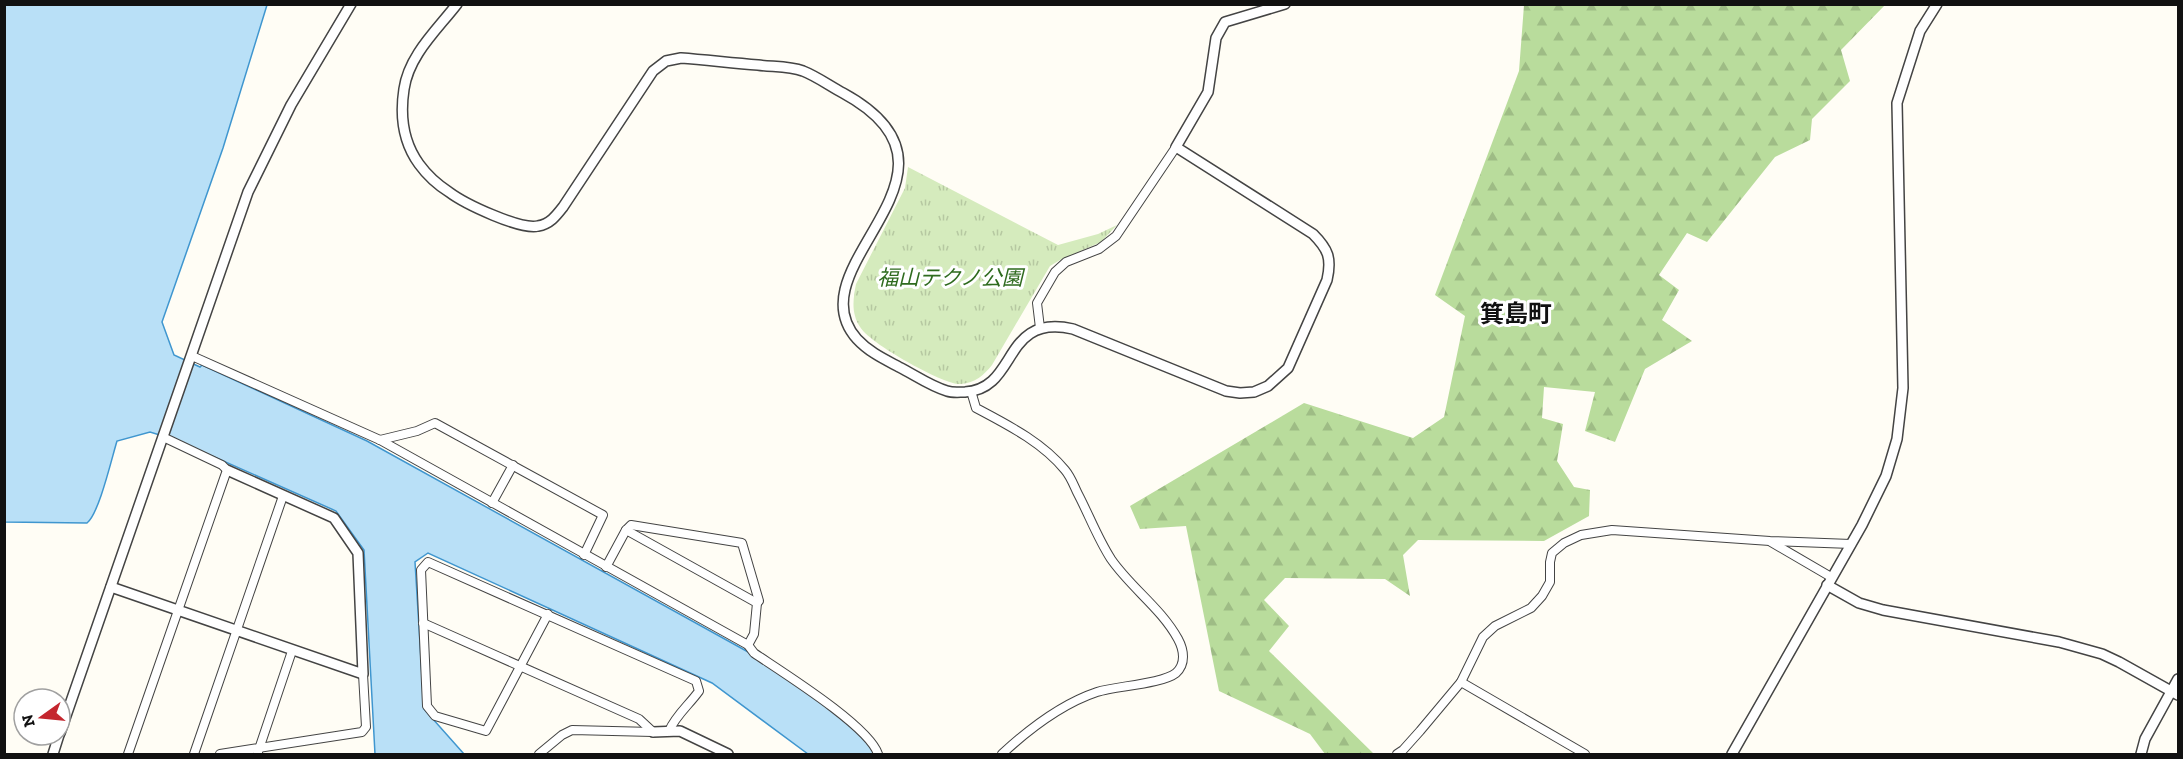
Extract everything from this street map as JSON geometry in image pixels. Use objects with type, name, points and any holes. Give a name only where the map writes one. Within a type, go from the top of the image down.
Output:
[{"type":"street","points":[[72,699],[248,192],[291,105],[351,4]]},
{"type":"street","points":[[457,4],[414,59],[404,88],[402,121],[408,142],[418,162],[433,180],[450,194],[513,224],[537,227],[549,222],[563,207],[653,71],[666,61],[681,58],[803,71],[862,104],[882,121],[891,137],[898,156],[898,176],[893,195],[855,263],[846,284],[844,304],[847,321],[856,338],[872,352],[936,387],[951,392],[971,391],[991,383],[1002,370],[1014,348],[1026,336],[1040,328],[1056,325],[1073,328],[1226,391],[1254,392],[1268,386],[1288,368],[1327,279],[1330,265],[1325,246],[1313,234],[1176,147]]},
{"type":"street","points":[[1040,328],[1037,303],[1055,272],[1066,262],[1099,249],[1116,236],[1176,147],[1208,92],[1216,38],[1226,22],[1285,4]]},
{"type":"street","points":[[1732,754],[1851,544],[1886,476],[1897,439],[1903,388],[1897,103],[1920,31],[1937,4]]},
{"type":"street","points":[[191,358],[380,440],[748,645],[754,653],[847,719],[873,745],[878,754]]},
{"type":"street","points":[[971,391],[976,408],[1045,449],[1067,472],[1109,556],[1123,576],[1155,608],[1179,640],[1183,652],[1183,662],[1177,672],[1166,678],[1095,693],[1075,702],[1022,736],[1002,754]]},
{"type":"street","points":[[380,440],[417,431],[435,423],[603,515],[584,555]]},
{"type":"street","points":[[163,437],[222,465],[227,470],[334,518],[358,553],[366,727],[362,732],[220,754]]},
{"type":"street","points":[[492,503],[513,465]]},
{"type":"street","points":[[128,754],[227,470]]},
{"type":"street","points":[[194,754],[283,496]]},
{"type":"street","points":[[606,567],[631,525],[742,543],[759,601],[754,634],[748,645]]},
{"type":"street","points":[[626,530],[757,603]]},
{"type":"street","points":[[1397,754],[1404,750],[1461,682],[1483,637],[1495,626],[1531,608],[1542,596],[1550,582],[1552,553],[1564,543],[1581,535],[1612,530],[1851,544]]},
{"type":"street","points":[[1770,541],[1859,603],[1883,610],[2059,642],[2102,654],[2175,693]]},
{"type":"street","points":[[548,614],[486,731],[435,716],[427,706],[423,623],[421,570],[428,562],[548,614],[696,681],[699,691],[674,719],[669,731]]},
{"type":"street","points":[[111,587],[363,674]]},
{"type":"street","points":[[423,623],[639,719],[653,732]]},
{"type":"street","points":[[249,754],[258,753],[292,651]]},
{"type":"street","points":[[2141,754],[2145,739],[2175,693],[2178,679]]},
{"type":"street","points":[[1461,682],[1585,754]]},
{"type":"street","points":[[539,754],[562,735],[572,730],[680,731],[728,754]]},
{"type":"green space","points":[[1524,5],[1885,5],[1841,50],[1850,81],[1812,119],[1810,140],[1775,157],[1707,242],[1687,233],[1659,275],[1679,290],[1662,320],[1692,341],[1645,369],[1615,442],[1585,431],[1595,392],[1544,387],[1542,418],[1563,424],[1557,461],[1574,487],[1590,490],[1589,516],[1544,541],[1418,540],[1403,555],[1410,596],[1385,579],[1285,578],[1264,600],[1289,626],[1269,651],[1373,753],[1325,754],[1310,734],[1219,691],[1186,526],[1140,529],[1130,506],[1304,403],[1413,438],[1444,417],[1465,316],[1435,295],[1519,71]]},
{"type":"green space","name":"福山テクノ公園","points":[[908,167],[1058,245],[1098,234],[1117,225],[1101,242],[1050,266],[992,365],[979,378],[971,382],[953,383],[901,358],[866,334],[859,326],[855,316],[853,304],[856,284],[905,188]]},
{"type":"water","points":[[5,5],[267,5],[223,148],[162,322],[174,355],[200,367],[202,365],[367,441],[750,653],[848,723],[875,750],[876,754],[808,754],[712,683],[428,553],[415,562],[424,709],[464,754],[375,754],[364,550],[336,511],[176,440],[150,432],[117,441],[96,509],[87,523],[5,522]]},
{"type":"district","name":"箕島町","points":[[1516,314]]}]
